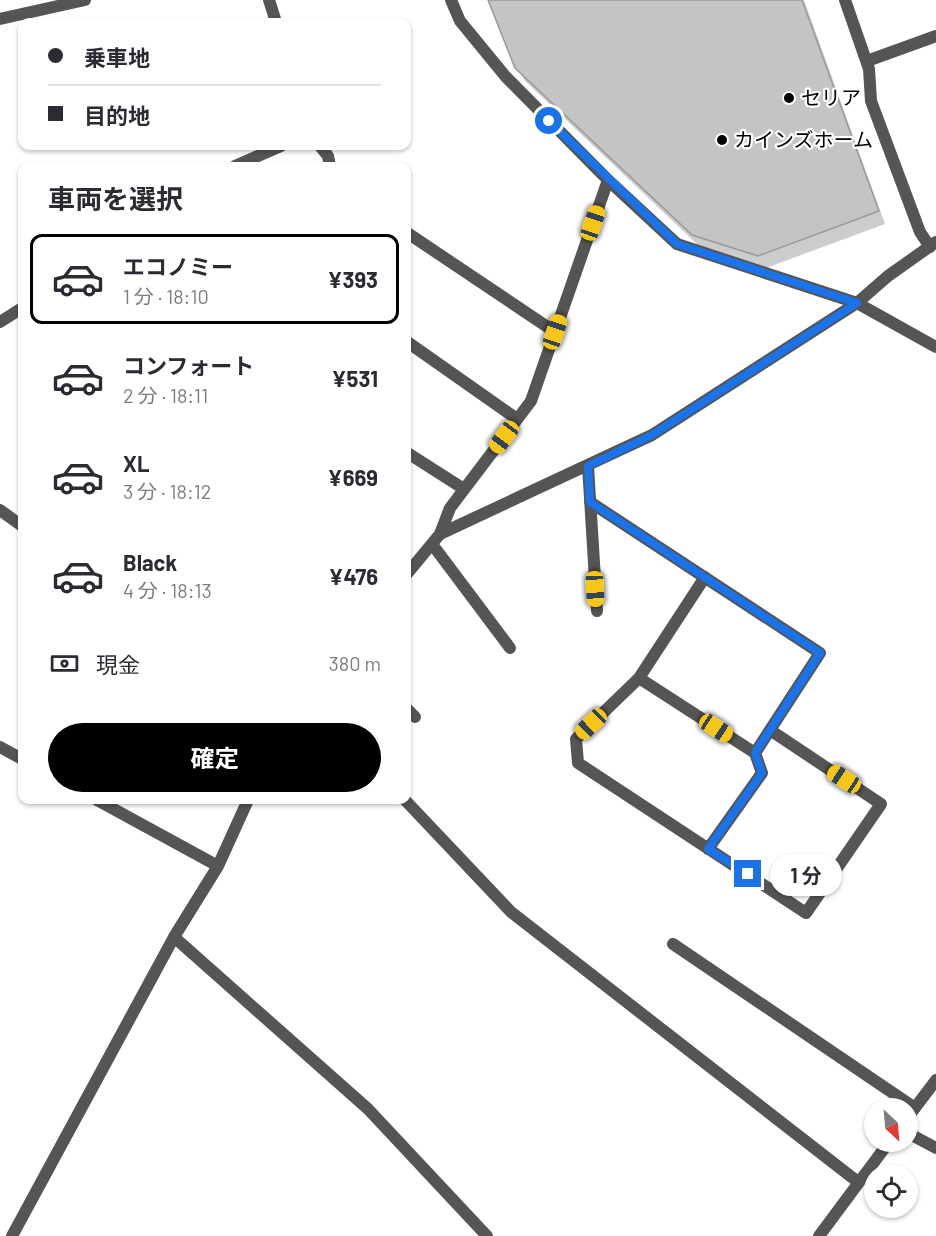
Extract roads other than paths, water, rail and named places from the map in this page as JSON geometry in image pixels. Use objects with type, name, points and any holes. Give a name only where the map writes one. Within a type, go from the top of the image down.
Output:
[{"type":"street","points":[[0,19],[85,0]]},
{"type":"street","points":[[269,0],[275,18]]},
{"type":"street","points":[[451,0],[460,21],[506,77],[608,180],[677,244],[857,303],[936,347]]},
{"type":"street","points":[[436,539],[652,435],[857,303],[888,276],[933,244],[920,232],[872,100],[867,61],[845,0]]},
{"type":"street","points":[[867,61],[936,36]]},
{"type":"street","points":[[244,162],[272,150]]},
{"type":"street","points":[[411,569],[436,539],[450,508],[531,401],[608,180]]},
{"type":"street","points":[[411,235],[555,332]]},
{"type":"street","points":[[0,322],[18,311]]},
{"type":"street","points":[[411,345],[517,419]]},
{"type":"street","points":[[411,455],[464,489]]},
{"type":"street","points":[[588,466],[597,611]]},
{"type":"street","points":[[590,502],[820,653],[755,753]]},
{"type":"street","points":[[0,510],[18,523]]},
{"type":"street","points":[[436,539],[510,648]]},
{"type":"street","points":[[705,577],[639,678],[576,739],[578,763],[806,913],[881,804],[770,730]]},
{"type":"street","points":[[639,678],[755,753],[762,773],[708,849]]},
{"type":"street","points":[[0,747],[18,757]]},
{"type":"street","points":[[103,804],[218,866]]},
{"type":"street","points":[[12,1236],[174,937],[218,866],[246,804]]},
{"type":"street","points":[[409,804],[511,912],[858,1182]]},
{"type":"street","points":[[174,937],[368,1109],[487,1236]]},
{"type":"street","points":[[673,944],[890,1098]]},
{"type":"street","points":[[918,1104],[936,1080]]},
{"type":"street","points":[[918,1138],[936,1148]]},
{"type":"street","points":[[819,1236],[881,1152]]},
{"type":"place","name":"セリア","points":[[789,98]]},
{"type":"place","name":"カインズホーム","points":[[722,140]]}]
